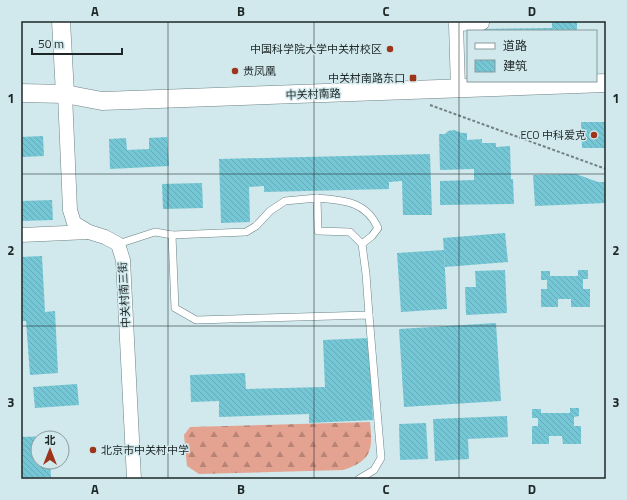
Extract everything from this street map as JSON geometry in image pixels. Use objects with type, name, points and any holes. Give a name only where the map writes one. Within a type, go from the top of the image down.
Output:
[{"type":"street","points":[[61,21],[70,210],[74,223],[89,232],[105,237],[118,244]]},
{"type":"street","points":[[458,88],[456,24],[482,24],[482,21]]},
{"type":"street","name":"中关村南路","points":[[21,93],[65,94],[102,101],[606,83]]},
{"type":"street","points":[[21,235],[89,232]]},
{"type":"street","name":"中关村南三街","points":[[118,244],[123,260],[134,479]]},
{"type":"lane","points":[[317,198],[318,231],[350,232],[362,244],[381,458],[374,470],[359,479]]},
{"type":"lane","points":[[118,244],[155,232],[172,235],[246,232],[256,226],[270,211],[286,201],[317,198],[341,200],[360,206],[373,217],[378,228],[372,236],[362,244]]},
{"type":"lane","points":[[172,235],[175,308],[196,320],[369,315]]},
{"type":"path","points":[[430,105],[606,169]]},
{"type":"green space","points":[[370,422],[371,440],[368,453],[360,462],[343,470],[199,474],[187,466],[184,435],[190,427]]},
{"type":"building","points":[[552,21],[577,21],[577,30],[481,30],[481,29],[552,28]]},
{"type":"building","name":"ECO 中科爱克","points":[[581,122],[606,122],[606,148],[582,148]]},
{"type":"building","points":[[454,130],[467,133],[467,140],[482,139],[482,143],[496,143],[496,147],[510,146],[511,179],[513,179],[514,204],[440,205],[440,181],[474,180],[474,169],[440,170],[439,134],[445,134],[448,131]]},
{"type":"building","points":[[43,136],[44,156],[21,157],[21,137]]},
{"type":"building","points":[[167,137],[169,166],[110,169],[109,139],[126,138],[127,150],[149,149],[149,138]]},
{"type":"building","points":[[430,154],[432,215],[403,215],[402,181],[389,182],[389,189],[264,192],[264,186],[249,187],[250,222],[221,223],[219,159]]},
{"type":"building","points":[[576,174],[598,182],[606,182],[606,203],[535,206],[533,175]]},
{"type":"building","points":[[202,183],[203,208],[163,209],[162,184]]},
{"type":"building","points":[[52,200],[53,220],[21,221],[21,201]]},
{"type":"building","points":[[505,233],[508,262],[445,267],[443,238]]},
{"type":"building","points":[[444,250],[447,309],[401,312],[397,253]]},
{"type":"building","points":[[42,256],[45,312],[55,311],[58,373],[30,375],[26,321],[21,321],[21,257]]},
{"type":"building","points":[[505,270],[507,313],[466,315],[465,287],[476,287],[475,271]]},
{"type":"building","points":[[578,270],[588,270],[588,279],[583,279],[583,289],[590,289],[590,307],[571,307],[571,299],[558,299],[558,307],[541,307],[541,289],[547,289],[547,280],[541,280],[541,271],[550,271],[550,276],[578,276]]},
{"type":"building","points":[[496,323],[501,401],[404,407],[399,329]]},
{"type":"building","points":[[369,338],[373,420],[309,423],[309,414],[219,417],[219,401],[191,402],[190,375],[245,373],[246,389],[325,387],[323,340]]},
{"type":"building","points":[[77,384],[79,405],[35,408],[33,387]]},
{"type":"building","points":[[570,408],[579,408],[579,416],[574,417],[574,426],[581,426],[581,444],[563,444],[562,436],[549,436],[549,444],[532,444],[532,426],[538,426],[538,418],[532,418],[532,409],[541,409],[541,413],[570,413]]},
{"type":"building","points":[[507,416],[508,437],[468,439],[469,459],[435,461],[433,419]]},
{"type":"building","points":[[426,423],[428,459],[400,460],[399,424]]},
{"type":"building","points":[[21,437],[30,437],[30,470],[51,470],[51,477],[21,478]]},
{"type":"place","name":"中国科学院大学中关村校区","points":[[390,49]]},
{"type":"place","name":"贵凤凰","points":[[235,71]]},
{"type":"place","name":"中关村南路东口","points":[[413,78]]},
{"type":"place","name":"ECO 中科爱克","points":[[594,135]]},
{"type":"place","name":"北京市中关村中学","points":[[93,450]]}]
